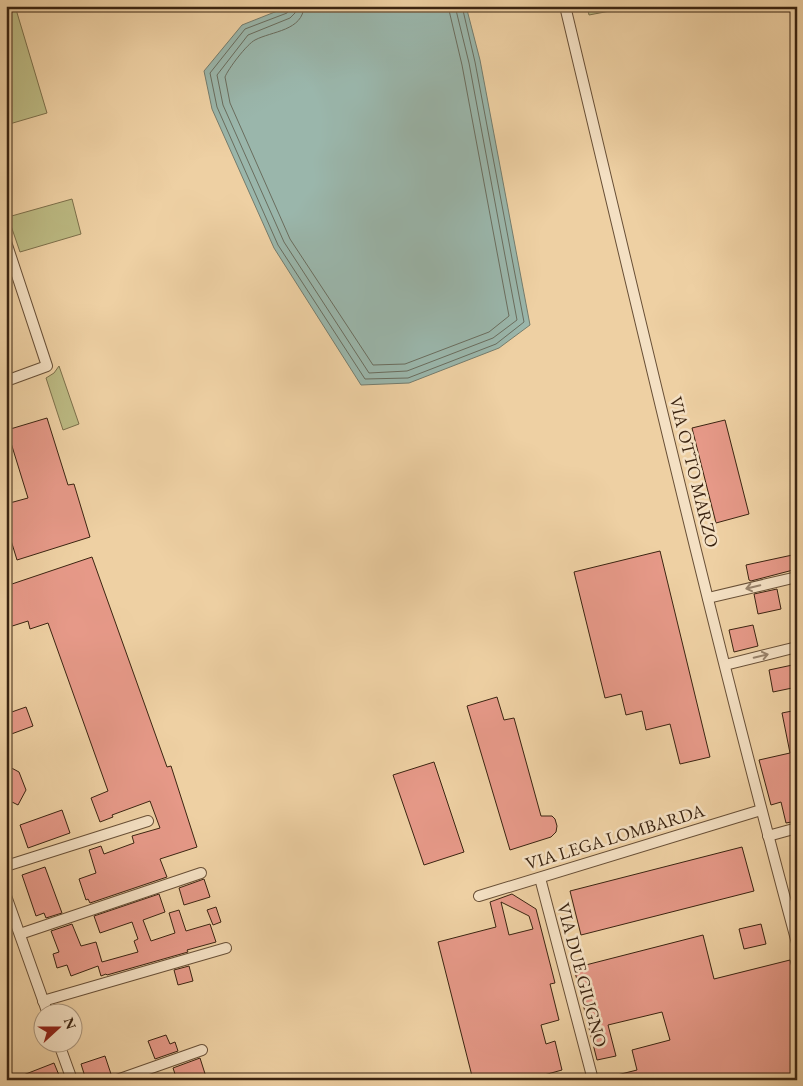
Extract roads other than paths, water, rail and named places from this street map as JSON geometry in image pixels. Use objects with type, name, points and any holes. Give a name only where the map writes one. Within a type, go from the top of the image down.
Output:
[{"type":"street","name":"VIA OTTO MARZO","points":[[565,6],[689,524],[761,810],[796,936]]},
{"type":"street","points":[[6,242],[47,366],[6,381]]},
{"type":"street","points":[[708,598],[797,577]]},
{"type":"street","points":[[725,665],[797,647]]},
{"type":"street","name":"VIA LEGA LOMBARDA","points":[[479,896],[761,810]]},
{"type":"street","points":[[6,866],[148,821]]},
{"type":"street","points":[[768,836],[797,828]]},
{"type":"street","points":[[20,934],[201,873]]},
{"type":"street","name":"VIA DUE GIUGNO","points":[[540,878],[593,1080]]},
{"type":"street","points":[[6,896],[44,1004]]},
{"type":"street","points":[[43,1001],[226,948]]},
{"type":"street","points":[[117,1080],[202,1050]]},
{"type":"street","points":[[62,1054],[72,1080]]},
{"type":"water","points":[[290,6],[466,6],[480,60],[530,325],[499,348],[409,383],[361,385],[274,248],[212,109],[204,71],[242,25]]}]
